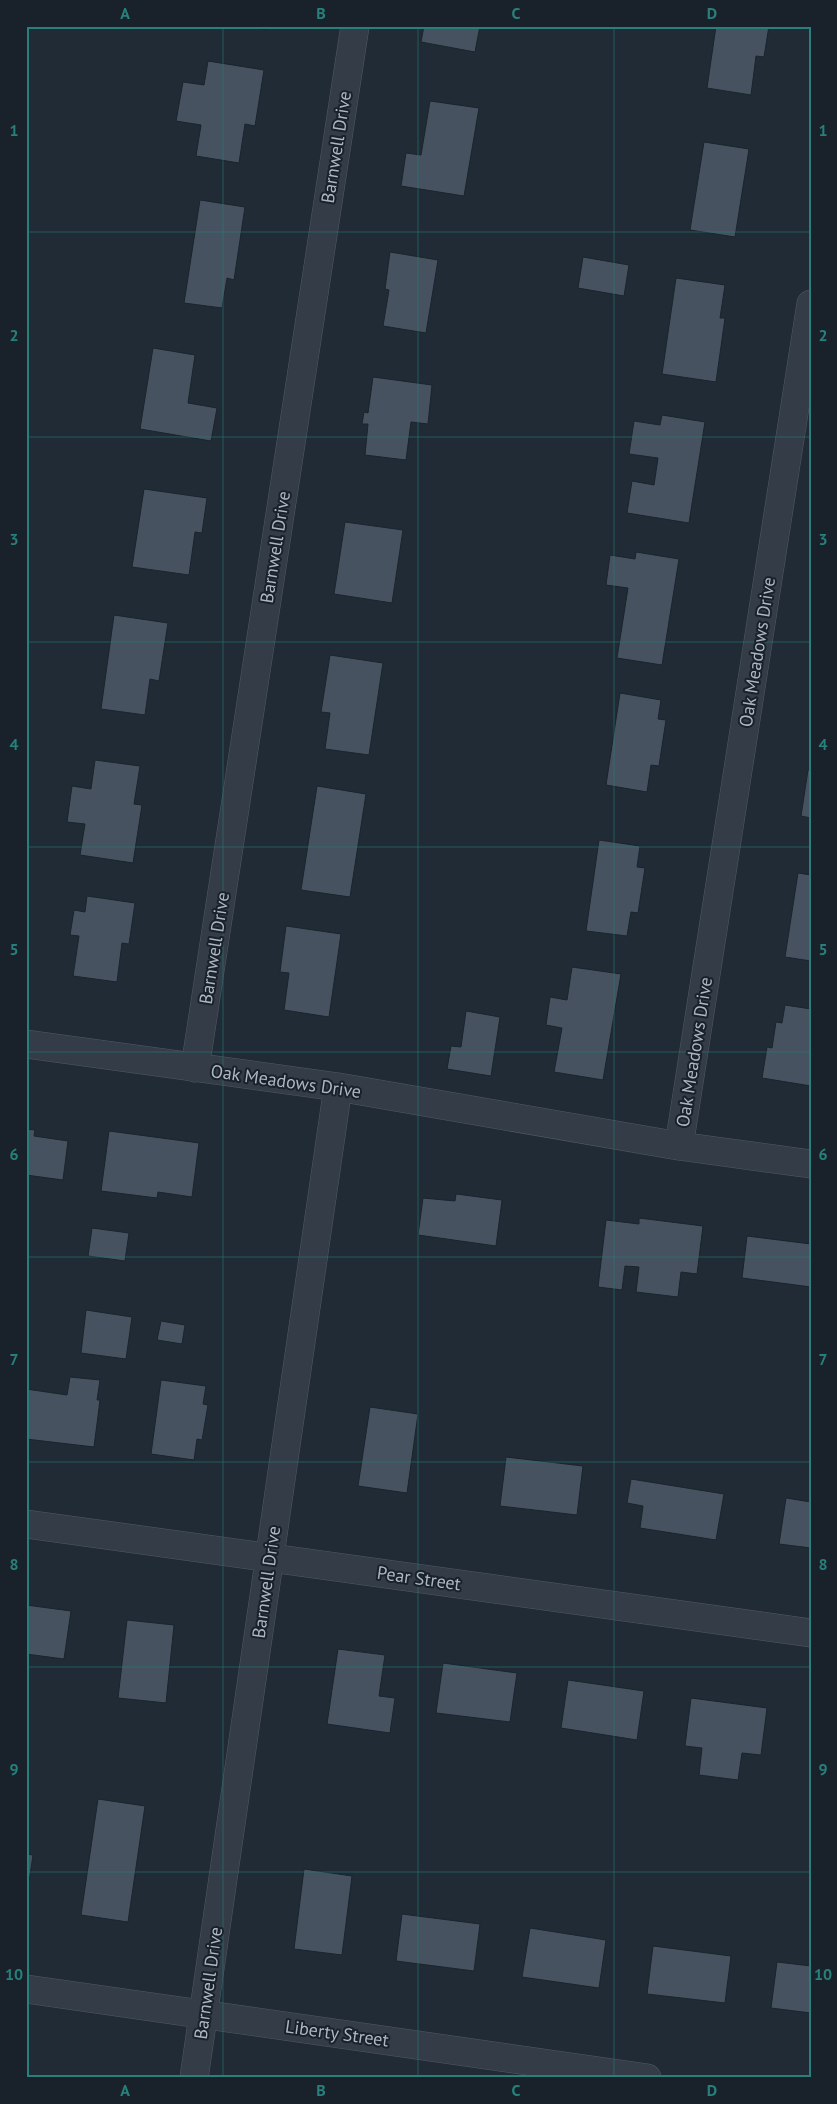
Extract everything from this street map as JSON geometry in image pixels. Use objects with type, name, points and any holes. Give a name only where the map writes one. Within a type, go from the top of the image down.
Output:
[{"type":"street","name":"Barnwell Drive","points":[[195,1068],[355,26]]},
{"type":"street","name":"Oak Meadows Drive","points":[[26,1044],[338,1087],[680,1146],[811,304]]},
{"type":"street","name":"Barnwell Drive","points":[[194,2078],[338,1087]]},
{"type":"street","points":[[680,1146],[811,1164]]},
{"type":"street","name":"Pear Street","points":[[26,1524],[811,1632]]},
{"type":"street","name":"Liberty Street","points":[[26,1989],[647,2078]]},
{"type":"building","points":[[242,26],[269,26],[269,30]]},
{"type":"building","points":[[424,26],[480,26],[475,52],[421,42]]},
{"type":"building","points":[[716,26],[769,26],[764,57],[756,56],[751,95],[707,88]]},
{"type":"building","points":[[208,61],[264,70],[255,126],[245,124],[239,163],[196,156],[201,125],[176,121],[183,82],[204,85]]},
{"type":"building","points":[[430,101],[479,108],[464,196],[401,186],[406,153],[421,155]]},
{"type":"building","points":[[704,142],[749,149],[735,237],[690,230]]},
{"type":"building","points":[[200,200],[245,207],[234,280],[227,278],[222,308],[184,303]]},
{"type":"building","points":[[390,252],[438,260],[426,333],[383,326],[389,290],[385,289]]},
{"type":"building","points":[[583,257],[629,265],[624,296],[578,288]]},
{"type":"building","points":[[676,278],[725,285],[720,318],[725,318],[716,382],[662,374]]},
{"type":"building","points":[[153,348],[195,355],[188,403],[217,408],[211,441],[140,429]]},
{"type":"building","points":[[373,377],[432,385],[428,424],[411,422],[406,460],[365,455],[368,424],[362,424],[364,412],[368,413]]},
{"type":"building","points":[[662,415],[705,422],[689,523],[627,513],[632,481],[654,485],[658,458],[629,454],[634,421],[660,425]]},
{"type":"building","points":[[144,489],[207,498],[202,533],[195,532],[189,575],[132,567]]},
{"type":"building","points":[[345,522],[403,530],[392,603],[334,594]]},
{"type":"building","points":[[636,552],[679,559],[662,665],[617,658],[628,588],[606,585],[610,555],[635,559]]},
{"type":"building","points":[[114,615],[168,623],[159,681],[150,679],[145,715],[101,709]]},
{"type":"building","points":[[330,655],[383,663],[369,755],[325,749],[330,713],[321,712]]},
{"type":"building","points":[[620,693],[661,700],[658,719],[666,720],[659,766],[651,765],[647,792],[606,785]]},
{"type":"building","points":[[95,760],[140,766],[134,804],[142,805],[133,863],[80,855],[85,824],[67,822],[72,786],[91,789]]},
{"type":"building","points":[[808,770],[811,770],[811,818],[801,816]]},
{"type":"building","points":[[317,786],[366,794],[350,897],[301,890]]},
{"type":"building","points":[[599,840],[640,846],[637,867],[645,868],[638,913],[631,912],[627,936],[586,931]]},
{"type":"building","points":[[798,873],[811,875],[811,961],[785,957]]},
{"type":"building","points":[[87,896],[135,903],[129,944],[122,943],[117,982],[73,976],[79,936],[70,935],[74,910],[85,912]]},
{"type":"building","points":[[286,926],[341,934],[329,1017],[284,1010],[289,973],[280,972]]},
{"type":"building","points":[[572,967],[621,974],[603,1080],[554,1072],[562,1028],[546,1025],[550,997],[567,1000]]},
{"type":"building","points":[[785,1005],[811,1009],[811,1086],[762,1078],[767,1047],[772,1048],[776,1022],[782,1023]]},
{"type":"building","points":[[466,1011],[500,1017],[491,1076],[447,1069],[451,1046],[461,1047]]},
{"type":"building","points":[[26,1129],[35,1130],[34,1136],[68,1141],[63,1180],[26,1175]]},
{"type":"building","points":[[109,1131],[199,1143],[192,1197],[158,1192],[157,1198],[101,1191]]},
{"type":"building","points":[[456,1194],[502,1200],[496,1246],[418,1235],[423,1198],[455,1201]]},
{"type":"building","points":[[639,1218],[703,1226],[697,1274],[681,1272],[678,1297],[636,1292],[639,1267],[625,1266],[622,1290],[598,1287],[606,1220],[639,1224]]},
{"type":"building","points":[[92,1228],[129,1233],[125,1261],[88,1256]]},
{"type":"building","points":[[747,1236],[811,1244],[811,1287],[742,1278]]},
{"type":"building","points":[[86,1310],[132,1317],[126,1359],[81,1353]]},
{"type":"building","points":[[161,1321],[185,1325],[182,1344],[157,1340]]},
{"type":"building","points":[[70,1377],[100,1380],[97,1400],[100,1400],[94,1447],[26,1439],[26,1389],[67,1395]]},
{"type":"building","points":[[161,1380],[206,1386],[203,1404],[208,1405],[202,1440],[197,1439],[194,1460],[151,1454]]},
{"type":"building","points":[[370,1407],[418,1414],[407,1493],[358,1486]]},
{"type":"building","points":[[506,1457],[583,1466],[577,1515],[500,1506]]},
{"type":"building","points":[[631,1479],[724,1494],[716,1540],[640,1528],[643,1506],[627,1503]]},
{"type":"building","points":[[786,1498],[811,1502],[811,1548],[779,1544]]},
{"type":"building","points":[[26,1605],[71,1611],[64,1659],[26,1654]]},
{"type":"building","points":[[127,1620],[174,1625],[166,1703],[118,1698]]},
{"type":"building","points":[[338,1649],[385,1655],[379,1696],[395,1698],[390,1733],[327,1724]]},
{"type":"building","points":[[443,1663],[517,1673],[510,1722],[436,1713]]},
{"type":"building","points":[[568,1680],[644,1691],[637,1740],[561,1728]]},
{"type":"building","points":[[691,1698],[767,1708],[761,1755],[742,1753],[738,1780],[699,1775],[702,1748],[685,1746]]},
{"type":"building","points":[[98,1799],[145,1806],[128,1922],[81,1915]]},
{"type":"building","points":[[26,1854],[33,1855],[26,1902]]},
{"type":"building","points":[[304,1869],[352,1876],[342,1955],[294,1949]]},
{"type":"building","points":[[402,1914],[480,1924],[474,1971],[396,1961]]},
{"type":"building","points":[[530,1928],[606,1940],[599,1988],[522,1977]]},
{"type":"building","points":[[653,1946],[731,1956],[725,2003],[647,1994]]},
{"type":"building","points":[[777,1962],[811,1966],[811,2013],[771,2008]]}]
